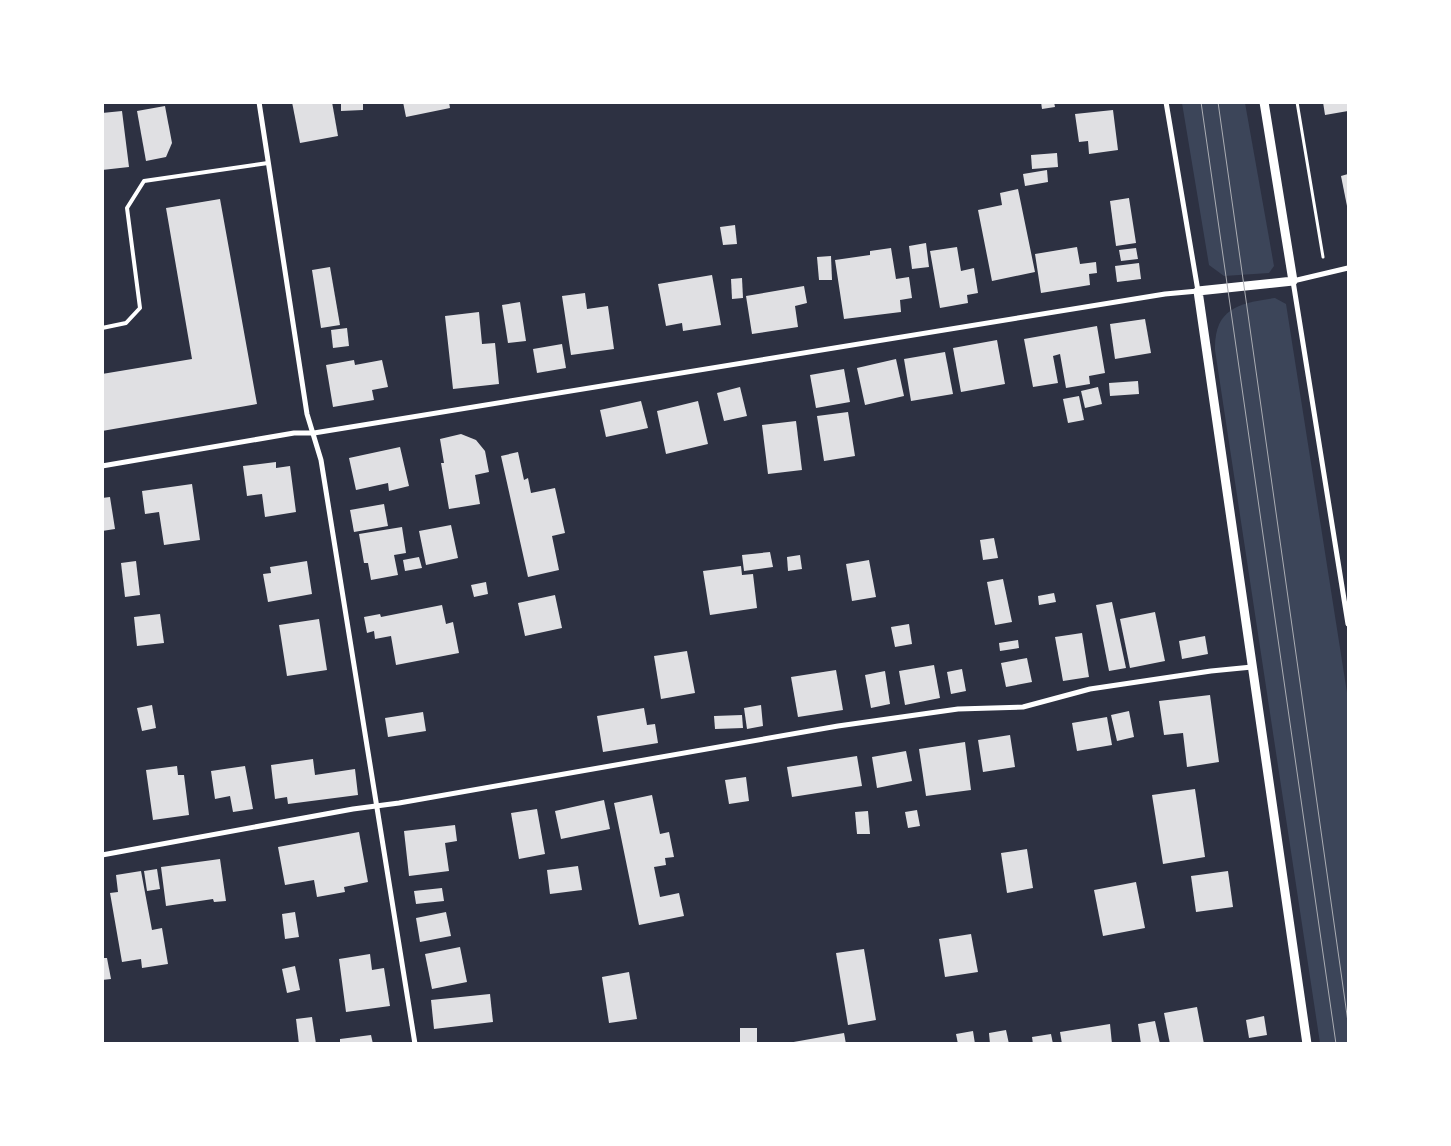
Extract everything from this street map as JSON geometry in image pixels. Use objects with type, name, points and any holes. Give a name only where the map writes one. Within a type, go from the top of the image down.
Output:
[{"type":"street","points":[[260,102],[307,414],[314,433],[322,470],[415,1044]]},
{"type":"street","points":[[1166,102],[1198,291],[1307,1044]]},
{"type":"street","points":[[1264,102],[1348,624]]},
{"type":"street","points":[[102,466],[294,433],[314,433],[1165,294],[1293,281],[1348,268]]},
{"type":"street","points":[[102,855],[838,726],[958,709],[1023,707],[1090,689],[1252,667]]},
{"type":"lane","points":[[102,328],[126,323],[140,308],[127,208],[144,181],[268,163]]},
{"type":"path","points":[[1297,102],[1326,274]]},
{"type":"shaded area","points":[[1182,103],[1245,103],[1274,266],[1269,273],[1224,276],[1209,265]]},
{"type":"shaded area","points":[[1275,298],[1286,304],[1348,699],[1348,1043],[1320,1043],[1215,350],[1216,336],[1224,316],[1231,310],[1250,302]]},
{"type":"building","points":[[292,102],[332,102],[338,136],[300,143]]},
{"type":"building","points":[[341,102],[363,102],[363,110],[341,111]]},
{"type":"building","points":[[403,102],[449,102],[450,108],[406,117]]},
{"type":"building","points":[[1041,102],[1054,102],[1055,107],[1042,109]]},
{"type":"building","points":[[1323,102],[1348,102],[1348,111],[1325,115]]},
{"type":"building","points":[[165,106],[172,143],[166,157],[146,161],[137,111]]},
{"type":"building","points":[[1113,110],[1118,150],[1089,154],[1088,141],[1079,142],[1075,114]]},
{"type":"building","points":[[122,111],[129,167],[102,170],[102,113]]},
{"type":"building","points":[[1057,153],[1058,167],[1032,169],[1031,155]]},
{"type":"building","points":[[1047,170],[1048,182],[1025,186],[1023,174]]},
{"type":"building","points":[[1348,174],[1348,211],[1341,176]]},
{"type":"building","points":[[1018,189],[1035,272],[992,281],[978,210],[1002,205],[1000,193]]},
{"type":"building","points":[[1129,198],[1136,243],[1116,246],[1110,201]]},
{"type":"building","points":[[220,199],[257,404],[102,431],[102,374],[192,359],[166,208]]},
{"type":"building","points":[[735,225],[737,244],[723,245],[720,227]]},
{"type":"building","points":[[926,243],[929,267],[912,269],[909,246]]},
{"type":"building","points":[[957,247],[961,271],[974,268],[978,293],[967,295],[968,303],[940,308],[930,251]]},
{"type":"building","points":[[1077,247],[1080,264],[1096,262],[1097,273],[1089,274],[1090,285],[1041,293],[1035,254]]},
{"type":"building","points":[[891,248],[896,279],[909,277],[912,298],[900,300],[901,312],[844,319],[835,260],[870,255],[870,251]]},
{"type":"building","points":[[1136,248],[1138,259],[1121,261],[1119,250]]},
{"type":"building","points":[[831,256],[832,280],[819,280],[817,257]]},
{"type":"building","points":[[1139,263],[1141,279],[1117,282],[1115,266]]},
{"type":"building","points":[[330,267],[340,325],[321,328],[312,270]]},
{"type":"building","points":[[712,275],[721,325],[683,331],[682,323],[666,326],[658,284]]},
{"type":"building","points":[[742,278],[743,298],[732,299],[731,279]]},
{"type":"building","points":[[804,286],[807,303],[795,306],[798,327],[752,334],[746,296]]},
{"type":"building","points":[[585,293],[587,309],[608,306],[614,349],[571,355],[562,296]]},
{"type":"building","points":[[520,302],[526,341],[508,343],[502,305]]},
{"type":"building","points":[[479,312],[482,344],[495,343],[499,384],[453,389],[445,316]]},
{"type":"building","points":[[1145,319],[1151,353],[1115,359],[1110,324]]},
{"type":"building","points":[[1097,326],[1105,373],[1089,376],[1090,384],[1066,388],[1060,354],[1053,356],[1058,383],[1033,387],[1024,339]]},
{"type":"building","points":[[347,328],[349,346],[333,348],[331,330]]},
{"type":"building","points":[[997,340],[1005,384],[961,392],[953,348]]},
{"type":"building","points":[[562,344],[566,368],[537,373],[533,349]]},
{"type":"building","points":[[945,352],[953,394],[911,401],[904,359]]},
{"type":"building","points":[[896,359],[904,396],[865,405],[857,368]]},
{"type":"building","points":[[354,360],[355,365],[382,360],[388,387],[372,390],[374,400],[333,407],[326,365]]},
{"type":"building","points":[[844,369],[850,402],[816,408],[810,375]]},
{"type":"building","points":[[1138,381],[1139,394],[1110,396],[1109,383]]},
{"type":"building","points":[[740,387],[747,416],[724,421],[717,393]]},
{"type":"building","points":[[1098,387],[1102,404],[1085,408],[1081,391]]},
{"type":"building","points":[[1079,396],[1084,420],[1068,423],[1063,399]]},
{"type":"building","points":[[641,401],[648,428],[606,437],[600,410]]},
{"type":"building","points":[[698,401],[708,444],[666,454],[657,411]]},
{"type":"building","points":[[848,412],[855,456],[824,461],[817,416]]},
{"type":"building","points":[[796,421],[802,470],[768,474],[762,425]]},
{"type":"building","points":[[461,434],[476,440],[485,451],[489,472],[475,475],[480,504],[449,509],[441,463],[444,463],[440,439]]},
{"type":"building","points":[[400,447],[409,486],[389,491],[388,483],[356,490],[349,458]]},
{"type":"building","points":[[518,452],[524,480],[528,478],[531,493],[555,488],[565,533],[552,536],[559,570],[528,577],[501,456]]},
{"type":"building","points":[[276,462],[276,468],[290,466],[296,512],[265,517],[262,494],[247,496],[243,466]]},
{"type":"building","points":[[192,484],[200,540],[164,545],[159,512],[145,514],[142,491]]},
{"type":"building","points":[[110,497],[115,529],[102,531],[102,498]]},
{"type":"building","points":[[384,504],[388,526],[354,532],[350,510]]},
{"type":"building","points":[[451,525],[458,558],[426,565],[419,531]]},
{"type":"building","points":[[402,527],[406,553],[394,555],[398,575],[371,580],[368,563],[364,563],[359,534]]},
{"type":"building","points":[[994,538],[998,558],[983,560],[980,540]]},
{"type":"building","points":[[770,552],[773,567],[744,571],[742,555]]},
{"type":"building","points":[[800,555],[802,569],[788,571],[787,557]]},
{"type":"building","points":[[419,557],[422,568],[405,571],[403,560]]},
{"type":"building","points":[[869,560],[876,597],[852,601],[846,564]]},
{"type":"building","points":[[136,561],[140,595],[125,597],[121,563]]},
{"type":"building","points":[[307,561],[312,594],[268,602],[263,574],[271,573],[270,567]]},
{"type":"building","points":[[741,566],[742,575],[753,574],[757,608],[710,615],[703,571]]},
{"type":"building","points":[[1003,579],[1012,622],[995,625],[987,582]]},
{"type":"building","points":[[486,582],[488,594],[474,597],[471,585]]},
{"type":"building","points":[[1054,593],[1056,602],[1039,605],[1038,596]]},
{"type":"building","points":[[555,595],[562,628],[525,636],[518,603]]},
{"type":"building","points":[[1112,602],[1126,668],[1109,671],[1096,605]]},
{"type":"building","points":[[442,605],[446,624],[453,622],[459,653],[396,665],[391,636],[375,639],[374,631],[367,633],[364,617],[380,614],[381,617]]},
{"type":"building","points":[[1155,612],[1165,661],[1130,668],[1120,619]]},
{"type":"building","points":[[160,614],[164,643],[137,646],[134,617]]},
{"type":"building","points":[[319,619],[327,670],[287,676],[279,625]]},
{"type":"building","points":[[909,624],[912,644],[895,647],[891,627]]},
{"type":"building","points":[[1082,633],[1089,677],[1063,681],[1055,637]]},
{"type":"building","points":[[1205,636],[1208,654],[1182,659],[1179,641]]},
{"type":"building","points":[[1018,640],[1019,648],[1000,651],[999,643]]},
{"type":"building","points":[[687,651],[695,693],[661,699],[654,656]]},
{"type":"building","points":[[1027,658],[1032,682],[1006,687],[1001,663]]},
{"type":"building","points":[[934,665],[940,698],[905,705],[899,671]]},
{"type":"building","points":[[962,669],[966,691],[951,694],[947,672]]},
{"type":"building","points":[[836,670],[843,710],[798,717],[791,677]]},
{"type":"building","points":[[885,671],[890,704],[871,708],[865,675]]},
{"type":"building","points":[[1210,695],[1219,762],[1187,767],[1183,733],[1164,735],[1159,701]]},
{"type":"building","points":[[152,705],[156,728],[142,731],[137,708]]},
{"type":"building","points":[[761,705],[763,726],[747,729],[744,708]]},
{"type":"building","points":[[644,708],[647,725],[655,724],[658,743],[603,752],[597,716]]},
{"type":"building","points":[[1129,711],[1134,737],[1117,741],[1111,715]]},
{"type":"building","points":[[423,712],[426,731],[388,737],[385,718]]},
{"type":"building","points":[[742,715],[743,728],[715,729],[714,716]]},
{"type":"building","points":[[1107,717],[1112,745],[1077,751],[1072,723]]},
{"type":"building","points":[[1010,735],[1015,767],[983,772],[978,740]]},
{"type":"building","points":[[965,742],[971,790],[926,796],[919,749]]},
{"type":"building","points":[[906,751],[912,781],[877,788],[872,757]]},
{"type":"building","points":[[857,756],[862,786],[792,797],[787,767]]},
{"type":"building","points":[[313,759],[315,775],[355,769],[358,795],[288,804],[287,797],[275,799],[271,765]]},
{"type":"building","points":[[177,766],[178,775],[184,775],[189,815],[153,820],[146,770]]},
{"type":"building","points":[[245,766],[253,809],[233,812],[230,796],[215,799],[211,771]]},
{"type":"building","points":[[746,777],[749,801],[729,804],[725,780]]},
{"type":"building","points":[[1195,789],[1205,857],[1163,864],[1152,795]]},
{"type":"building","points":[[652,795],[660,834],[669,832],[674,857],[665,858],[666,865],[654,867],[660,897],[679,893],[684,916],[639,925],[614,803]]},
{"type":"building","points":[[604,800],[610,829],[561,839],[555,811]]},
{"type":"building","points":[[537,809],[545,854],[519,859],[511,813]]},
{"type":"building","points":[[917,810],[920,826],[908,828],[905,812]]},
{"type":"building","points":[[868,811],[870,834],[857,834],[855,812]]},
{"type":"building","points":[[455,825],[457,841],[445,843],[449,871],[409,876],[404,831]]},
{"type":"building","points":[[359,832],[368,882],[344,887],[345,892],[317,897],[314,880],[285,885],[278,847]]},
{"type":"building","points":[[1027,849],[1033,888],[1007,893],[1001,853]]},
{"type":"building","points":[[220,859],[226,901],[214,902],[213,899],[166,906],[161,867]]},
{"type":"building","points":[[578,866],[582,890],[550,894],[547,870]]},
{"type":"building","points":[[157,869],[160,889],[147,891],[144,871]]},
{"type":"building","points":[[141,871],[152,930],[162,928],[168,964],[142,968],[141,959],[122,962],[110,893],[118,892],[116,875]]},
{"type":"building","points":[[1228,871],[1233,907],[1196,912],[1191,876]]},
{"type":"building","points":[[1136,882],[1145,928],[1103,936],[1094,890]]},
{"type":"building","points":[[442,888],[444,901],[416,904],[414,891]]},
{"type":"building","points":[[295,912],[299,937],[285,939],[282,914]]},
{"type":"building","points":[[446,912],[451,936],[420,942],[416,918]]},
{"type":"building","points":[[971,934],[978,972],[945,977],[939,939]]},
{"type":"building","points":[[460,947],[467,982],[432,989],[425,954]]},
{"type":"building","points":[[864,949],[876,1020],[848,1025],[836,953]]},
{"type":"building","points":[[370,954],[372,970],[384,968],[390,1006],[346,1012],[339,959]]},
{"type":"building","points":[[102,958],[107,958],[111,979],[102,980]]},
{"type":"building","points":[[295,966],[300,990],[287,993],[282,969]]},
{"type":"building","points":[[629,972],[637,1019],[609,1023],[602,977]]},
{"type":"building","points":[[490,994],[493,1022],[434,1029],[431,1000]]},
{"type":"building","points":[[1197,1007],[1204,1044],[1170,1044],[1164,1013]]},
{"type":"building","points":[[1264,1016],[1267,1035],[1249,1038],[1246,1020]]},
{"type":"building","points":[[312,1017],[316,1044],[299,1044],[296,1019]]},
{"type":"building","points":[[1155,1021],[1160,1044],[1141,1044],[1138,1024]]},
{"type":"building","points":[[1110,1024],[1112,1044],[1062,1044],[1060,1032]]},
{"type":"building","points":[[740,1028],[757,1028],[757,1044],[740,1044]]},
{"type":"building","points":[[1006,1030],[1009,1044],[990,1044],[989,1033]]},
{"type":"building","points":[[973,1031],[975,1044],[958,1044],[956,1034]]},
{"type":"building","points":[[844,1033],[846,1044],[788,1044],[788,1043]]},
{"type":"building","points":[[1051,1034],[1053,1044],[1033,1044],[1032,1037]]},
{"type":"building","points":[[371,1035],[373,1044],[340,1044],[340,1039]]},
{"type":"tram line","points":[[1201,102],[1336,1044]]},
{"type":"tram line","points":[[1218,102],[1348,1022]]}]
